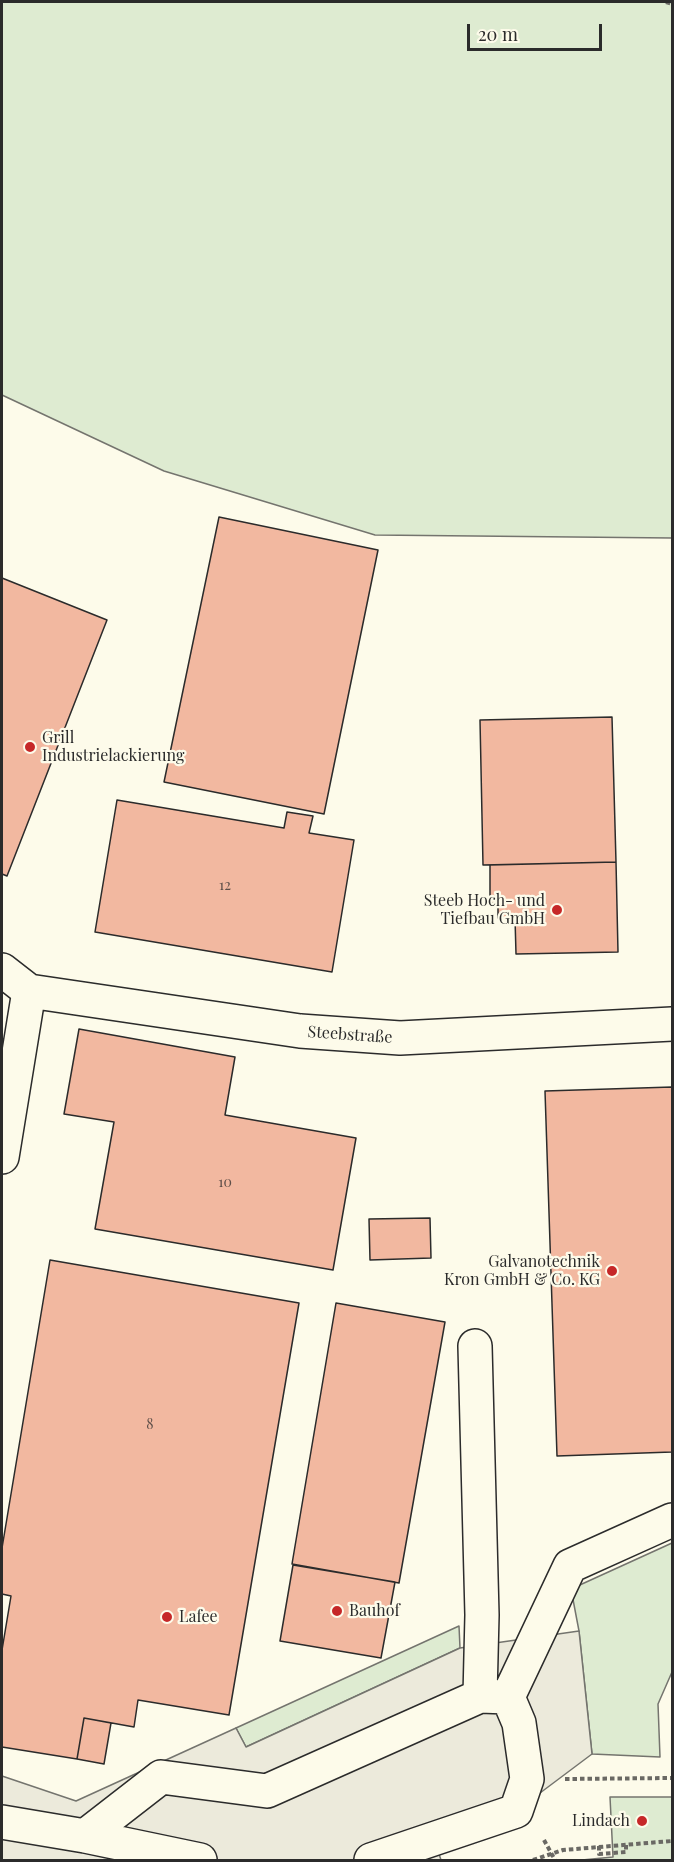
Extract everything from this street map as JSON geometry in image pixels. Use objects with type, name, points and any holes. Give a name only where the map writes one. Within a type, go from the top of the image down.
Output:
[{"type":"street","points":[[2,970],[29,992],[2,1157]]},
{"type":"street","name":"Steebstraße","points":[[29,992],[300,1031],[400,1038],[672,1024]]},
{"type":"street","points":[[371,1860],[516,1811],[527,1779],[519,1723],[494,1697],[482,1616],[475,1346]]},
{"type":"street","points":[[85,1836],[161,1777],[267,1791],[494,1697],[570,1566],[672,1520]]},
{"type":"street","points":[[2,1822],[85,1836],[200,1860]]},
{"type":"path","points":[[666,2],[672,4]]},
{"type":"path","points":[[527,1779],[672,1778]]},
{"type":"path","points":[[533,1860],[563,1850],[672,1841]]},
{"type":"path","points":[[599,1846],[599,1854],[627,1852],[626,1844]]},
{"type":"green space","points":[[2,2],[672,2],[672,538],[375,535],[164,471],[2,395]]},
{"type":"green space","points":[[672,1543],[672,1672],[658,1704],[660,1757],[592,1754],[579,1631],[571,1589]]},
{"type":"green space","points":[[459,1626],[460,1648],[246,1747],[236,1728]]},
{"type":"green space","name":"Lindach","points":[[610,1797],[672,1797],[672,1860],[582,1860],[613,1857]]},
{"type":"shaded area","points":[[579,1631],[592,1754],[516,1811],[434,1839],[441,1860],[2,1860],[2,1776],[76,1801],[236,1728],[246,1747],[460,1648]]},
{"type":"building","points":[[219,517],[378,550],[324,814],[164,782]]},
{"type":"building","name":"Grill Industrielackierung","points":[[2,578],[107,620],[7,876],[2,874]]},
{"type":"building","points":[[612,717],[616,862],[483,865],[480,720]]},
{"type":"building","points":[[117,800],[284,828],[287,812],[313,816],[309,833],[354,840],[332,972],[95,932]]},
{"type":"building","name":"Steeb Hoch- und Tiefbau GmbH","points":[[616,862],[618,952],[516,954],[515,918],[498,918],[498,903],[490,903],[490,865]]},
{"type":"building","points":[[79,1029],[235,1057],[225,1115],[356,1138],[333,1270],[95,1229],[114,1122],[64,1114]]},
{"type":"building","name":"Galvanotechnik Kron GmbH & Co. KG","points":[[672,1087],[672,1452],[557,1456],[545,1091]]},
{"type":"building","points":[[430,1218],[431,1258],[370,1260],[369,1219]]},
{"type":"building","points":[[50,1260],[299,1303],[229,1715],[138,1700],[134,1727],[84,1718],[77,1759],[2,1747],[2,1650],[11,1596],[2,1594],[2,1548]]},
{"type":"building","points":[[336,1303],[445,1322],[399,1583],[292,1564]]},
{"type":"building","name":"Bauhof","points":[[293,1565],[395,1582],[381,1658],[280,1641]]},
{"type":"building","points":[[84,1718],[111,1723],[104,1764],[77,1759]]},
{"type":"place","name":"Grill Industrielackierung","points":[[30,747]]},
{"type":"place","name":"Steeb Hoch- und Tiefbau GmbH","points":[[557,910]]},
{"type":"place","name":"Galvanotechnik Kron GmbH & Co. KG","points":[[612,1271]]},
{"type":"place","name":"Bauhof","points":[[337,1611]]},
{"type":"place","name":"Lafee","points":[[167,1617]]},
{"type":"place","name":"Lindach","points":[[642,1821]]}]
